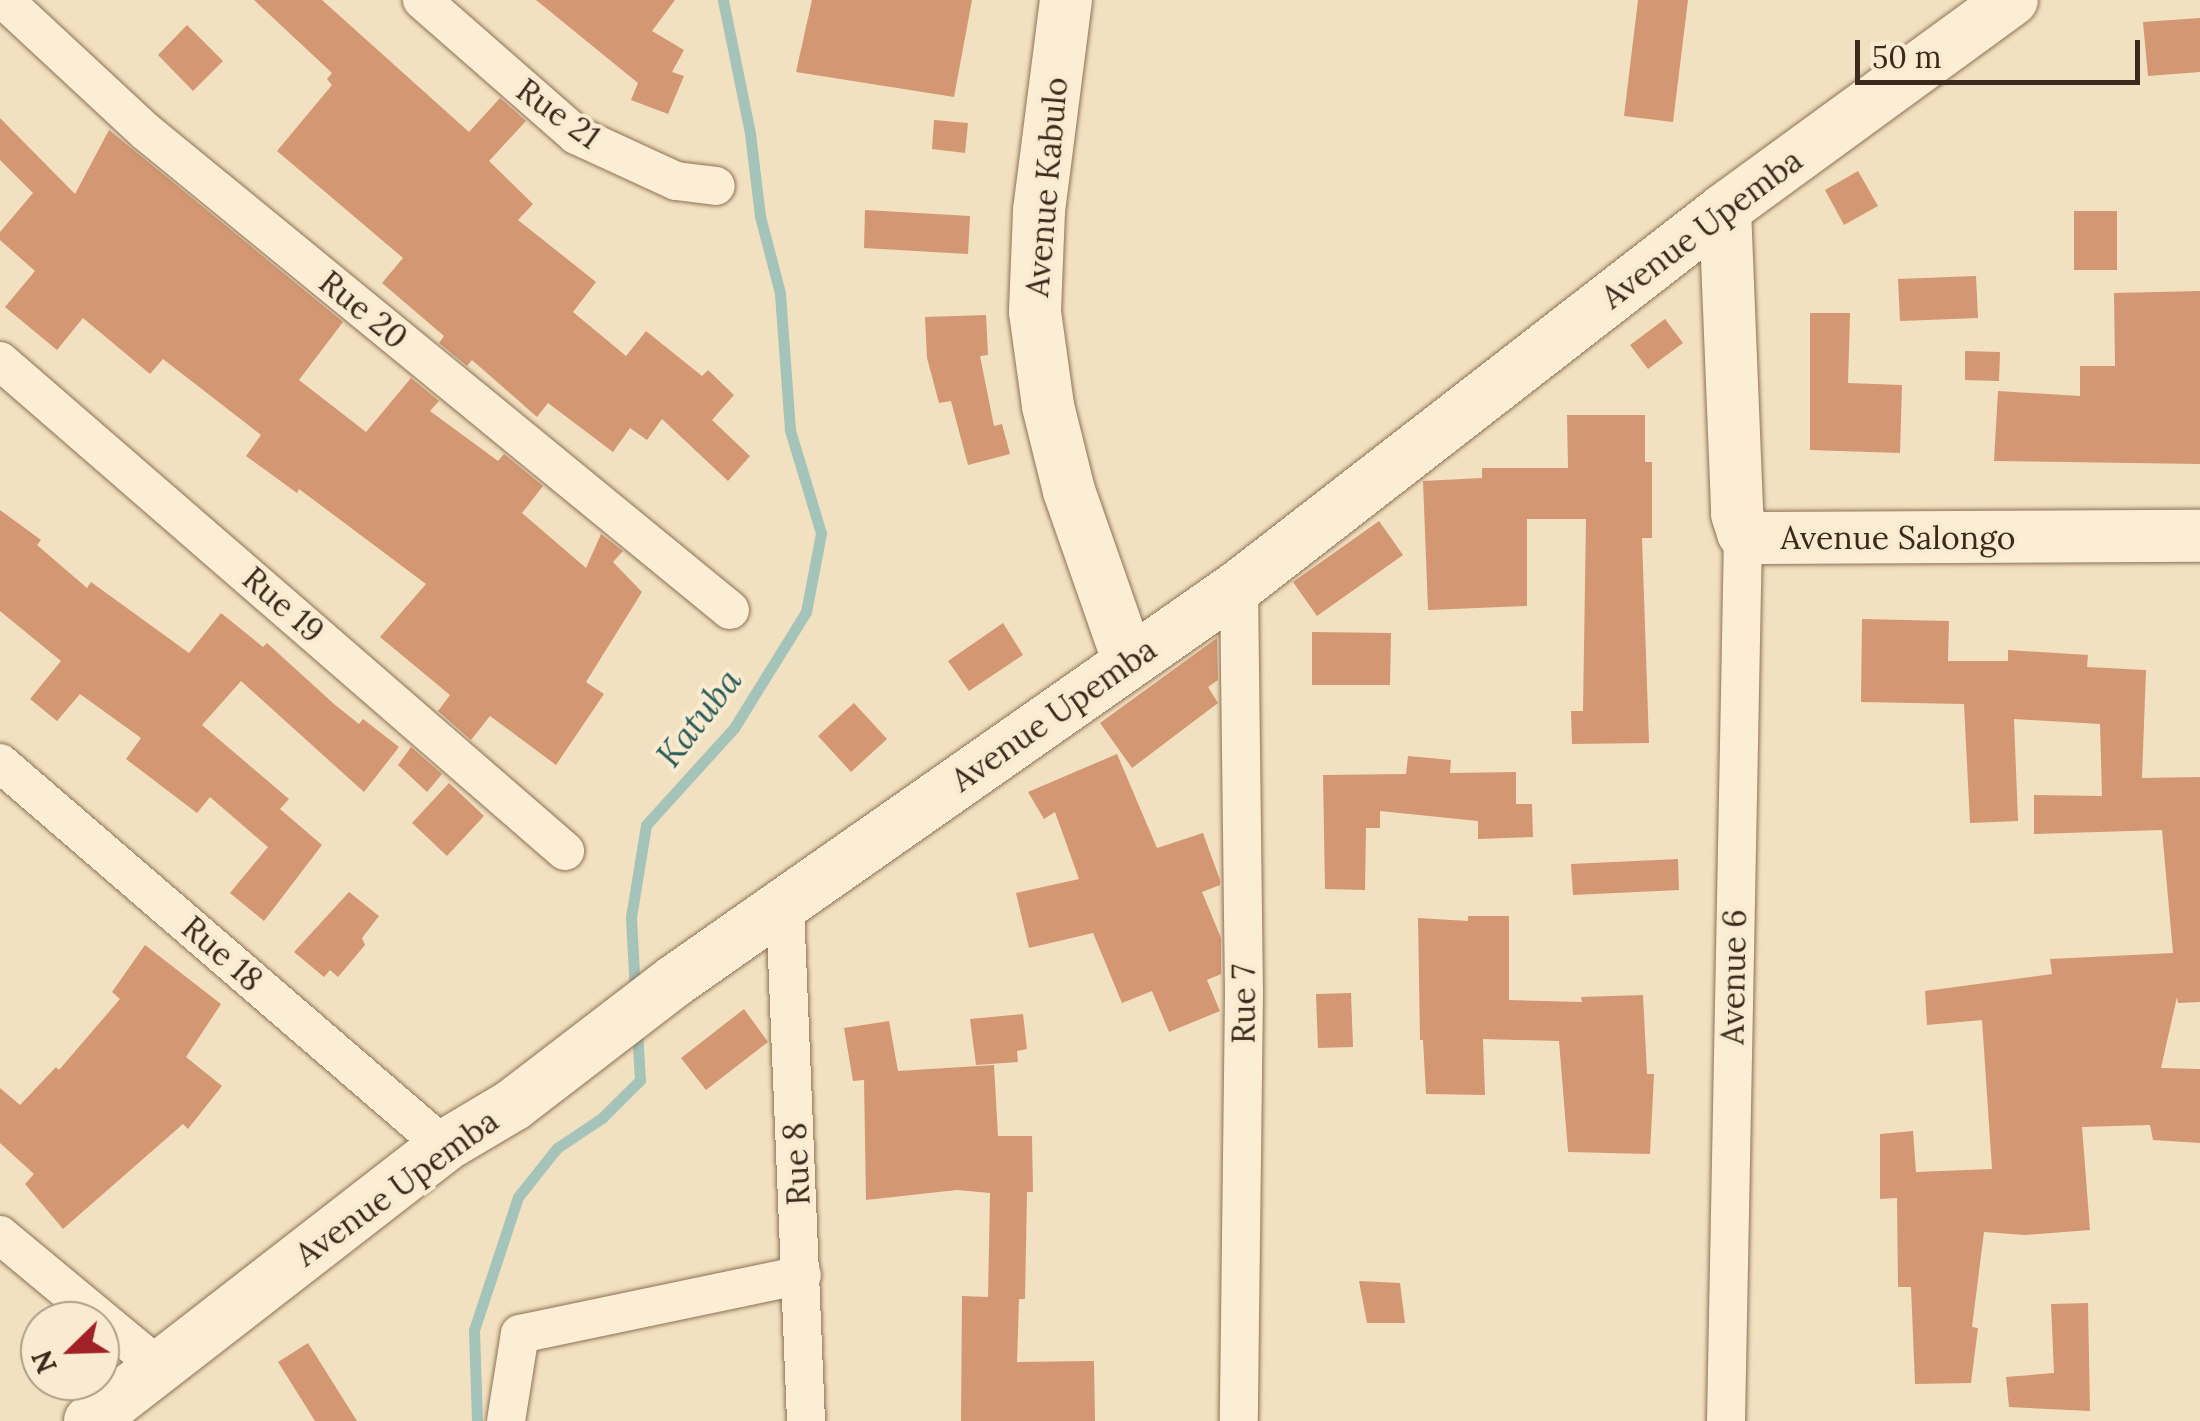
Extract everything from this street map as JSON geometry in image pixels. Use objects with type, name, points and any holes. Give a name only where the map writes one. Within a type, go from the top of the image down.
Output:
[{"type":"street","name":"Rue 20","points":[[4,0],[146,131],[730,610]]},
{"type":"street","name":"Rue 21","points":[[422,0],[576,135],[676,181],[716,186]]},
{"type":"street","name":"Avenue Kabulo","points":[[1066,0],[1039,210],[1035,312],[1048,406],[1069,492],[1129,662]]},
{"type":"street","name":"Avenue Upemba","points":[[90,1421],[444,1146],[512,1105],[676,980],[1238,586],[1724,209],[2012,0]]},
{"type":"street","name":"Avenue Salongo","points":[[1724,209],[1737,514],[1742,533],[1760,538],[2200,536]]},
{"type":"street","name":"Rue 19","points":[[0,361],[565,851]]},
{"type":"street","name":"Avenue 6","points":[[1726,1421],[1742,533]]},
{"type":"street","name":"Rue 7","points":[[1238,586],[1244,993],[1239,1421]]},
{"type":"street","name":"Rue 18","points":[[0,762],[444,1146]]},
{"type":"street","name":"Rue 8","points":[[785,906],[806,1421]]},
{"type":"street","points":[[0,1235],[160,1368]]},
{"type":"street","points":[[506,1421],[520,1334],[802,1274]]},
{"type":"building","points":[[254,0],[322,0],[469,132],[500,98],[526,121],[489,161],[533,204],[518,220],[596,282],[573,312],[626,356],[646,331],[702,376],[708,370],[734,395],[712,420],[750,456],[728,481],[662,419],[647,440],[630,428],[613,452],[548,403],[537,417],[472,360],[467,366],[439,343],[444,336],[382,283],[403,258],[277,151],[332,85],[327,79],[332,73]]},
{"type":"building","points":[[536,0],[675,0],[652,31],[684,50],[672,72],[684,76],[668,114],[631,100],[638,83]]},
{"type":"building","points":[[812,0],[972,0],[954,97],[796,72]]},
{"type":"building","points":[[1638,0],[1688,0],[1673,122],[1624,116]]},
{"type":"building","points":[[2200,18],[2200,72],[2148,76],[2143,22]]},
{"type":"building","points":[[187,25],[223,61],[193,91],[158,55]]},
{"type":"building","points":[[0,118],[75,194],[109,130],[343,322],[299,380],[366,432],[411,378],[439,401],[430,411],[498,461],[504,454],[543,486],[522,513],[586,568],[601,534],[623,551],[613,562],[642,592],[586,682],[604,694],[556,765],[490,716],[471,740],[438,711],[450,695],[380,637],[426,584],[299,489],[297,493],[246,456],[261,435],[163,359],[150,374],[83,318],[57,350],[5,307],[35,271],[0,240],[0,232],[33,193],[0,160]]},
{"type":"building","points":[[934,120],[968,123],[965,153],[932,149]]},
{"type":"building","points":[[1858,171],[1878,206],[1844,225],[1825,190]]},
{"type":"building","points":[[865,210],[970,216],[968,254],[864,248]]},
{"type":"building","points":[[2074,211],[2117,211],[2117,270],[2074,270]]},
{"type":"building","points":[[1976,276],[1978,318],[1900,321],[1898,279]]},
{"type":"building","points":[[2200,291],[2200,464],[1994,461],[1998,391],[2080,396],[2080,366],[2115,366],[2114,293]]},
{"type":"building","points":[[1810,313],[1850,313],[1848,383],[1902,385],[1900,453],[1810,450]]},
{"type":"building","points":[[986,315],[988,355],[980,356],[994,426],[1002,424],[1010,454],[968,465],[951,401],[939,403],[927,358],[925,317]]},
{"type":"building","points":[[1665,319],[1683,343],[1648,369],[1630,345]]},
{"type":"building","points":[[1965,351],[2000,352],[1999,381],[1965,380]]},
{"type":"building","points":[[1567,415],[1645,415],[1645,462],[1652,462],[1652,538],[1642,538],[1649,743],[1572,744],[1571,711],[1583,711],[1586,519],[1527,519],[1527,606],[1428,610],[1423,481],[1482,478],[1482,468],[1568,468]]},
{"type":"building","points":[[0,510],[41,540],[37,545],[87,588],[91,582],[189,653],[221,613],[263,647],[267,643],[359,724],[363,719],[399,747],[364,792],[241,681],[202,725],[289,799],[280,809],[322,845],[264,921],[230,893],[268,847],[210,797],[197,813],[126,759],[141,738],[80,694],[57,721],[30,699],[61,661],[0,611]]},
{"type":"building","points":[[1379,521],[1403,555],[1317,616],[1293,582]]},
{"type":"building","points":[[1862,619],[1949,621],[1948,661],[2008,661],[2008,650],[2088,655],[2087,667],[2146,670],[2142,778],[2200,777],[2200,1002],[2178,1003],[2177,997],[2161,1068],[2200,1069],[2200,1143],[2153,1140],[2150,1125],[2082,1127],[2090,1230],[2025,1235],[1984,1232],[1972,1327],[1978,1328],[1971,1383],[1915,1384],[1911,1287],[1898,1287],[1897,1198],[1880,1199],[1880,1134],[1913,1131],[1916,1172],[1992,1169],[1982,1020],[1927,1025],[1925,991],[2052,974],[2050,959],[2173,953],[2162,830],[2034,834],[2034,795],[2102,796],[2100,724],[2014,719],[2018,821],[1970,823],[1964,704],[1861,702]]},
{"type":"building","points":[[1003,623],[1023,655],[969,691],[948,661]]},
{"type":"building","points":[[1312,632],[1391,633],[1390,685],[1312,685]]},
{"type":"building","points":[[1217,638],[1218,680],[1208,687],[1218,703],[1132,768],[1100,723]]},
{"type":"building","points":[[854,703],[887,739],[851,772],[818,736]]},
{"type":"building","points":[[411,747],[442,774],[427,792],[398,765]]},
{"type":"building","points":[[1117,754],[1157,848],[1203,833],[1220,880],[1220,885],[1202,892],[1221,938],[1221,974],[1207,980],[1220,1011],[1169,1032],[1152,991],[1122,1003],[1093,933],[1029,948],[1016,893],[1079,879],[1055,812],[1044,819],[1028,792]]},
{"type":"building","points":[[1408,756],[1451,760],[1450,773],[1516,772],[1516,804],[1532,804],[1533,837],[1478,839],[1478,821],[1380,811],[1380,828],[1366,828],[1365,890],[1325,889],[1323,775],[1406,774]]},
{"type":"building","points":[[449,783],[484,816],[447,856],[412,823]]},
{"type":"building","points":[[1678,859],[1679,890],[1573,895],[1571,864]]},
{"type":"building","points":[[349,892],[379,916],[362,938],[365,945],[338,977],[330,970],[324,977],[294,952]]},
{"type":"building","points":[[1468,916],[1509,916],[1509,1000],[1582,1002],[1581,997],[1643,995],[1647,1074],[1654,1074],[1650,1154],[1568,1152],[1559,1041],[1483,1039],[1485,1095],[1426,1094],[1420,1040],[1418,918],[1468,921]]},
{"type":"building","points":[[145,945],[221,1004],[186,1057],[222,1086],[188,1129],[183,1124],[63,1229],[25,1184],[34,1174],[0,1143],[0,1088],[20,1105],[56,1067],[59,1070],[120,999],[112,992]]},
{"type":"building","points":[[1351,993],[1353,1047],[1318,1048],[1316,994]]},
{"type":"building","points":[[744,1009],[768,1042],[706,1090],[681,1058]]},
{"type":"building","points":[[1023,1014],[1027,1049],[1017,1051],[1018,1062],[976,1065],[970,1019]]},
{"type":"building","points":[[889,1021],[898,1071],[994,1065],[998,1136],[1032,1136],[1033,1192],[1027,1192],[1025,1299],[1019,1299],[1017,1362],[1094,1361],[1095,1421],[961,1421],[962,1296],[988,1297],[990,1193],[957,1190],[866,1200],[864,1080],[853,1081],[844,1028]]},
{"type":"building","points":[[1359,1281],[1400,1283],[1405,1323],[1367,1323]]},
{"type":"building","points":[[2088,1303],[2090,1411],[2009,1407],[2006,1377],[2054,1373],[2051,1304]]},
{"type":"building","points":[[308,1343],[357,1421],[315,1421],[278,1362]]},
{"type":"waterway","name":"Katuba","points":[[635,992],[631,917],[646,825],[734,728],[806,612],[821,533],[790,430],[780,293],[760,216],[750,133],[723,0]]},
{"type":"waterway","name":"Katuba","points":[[477,1421],[474,1330],[518,1197],[557,1148],[602,1118],[640,1080],[637,1031]]}]
